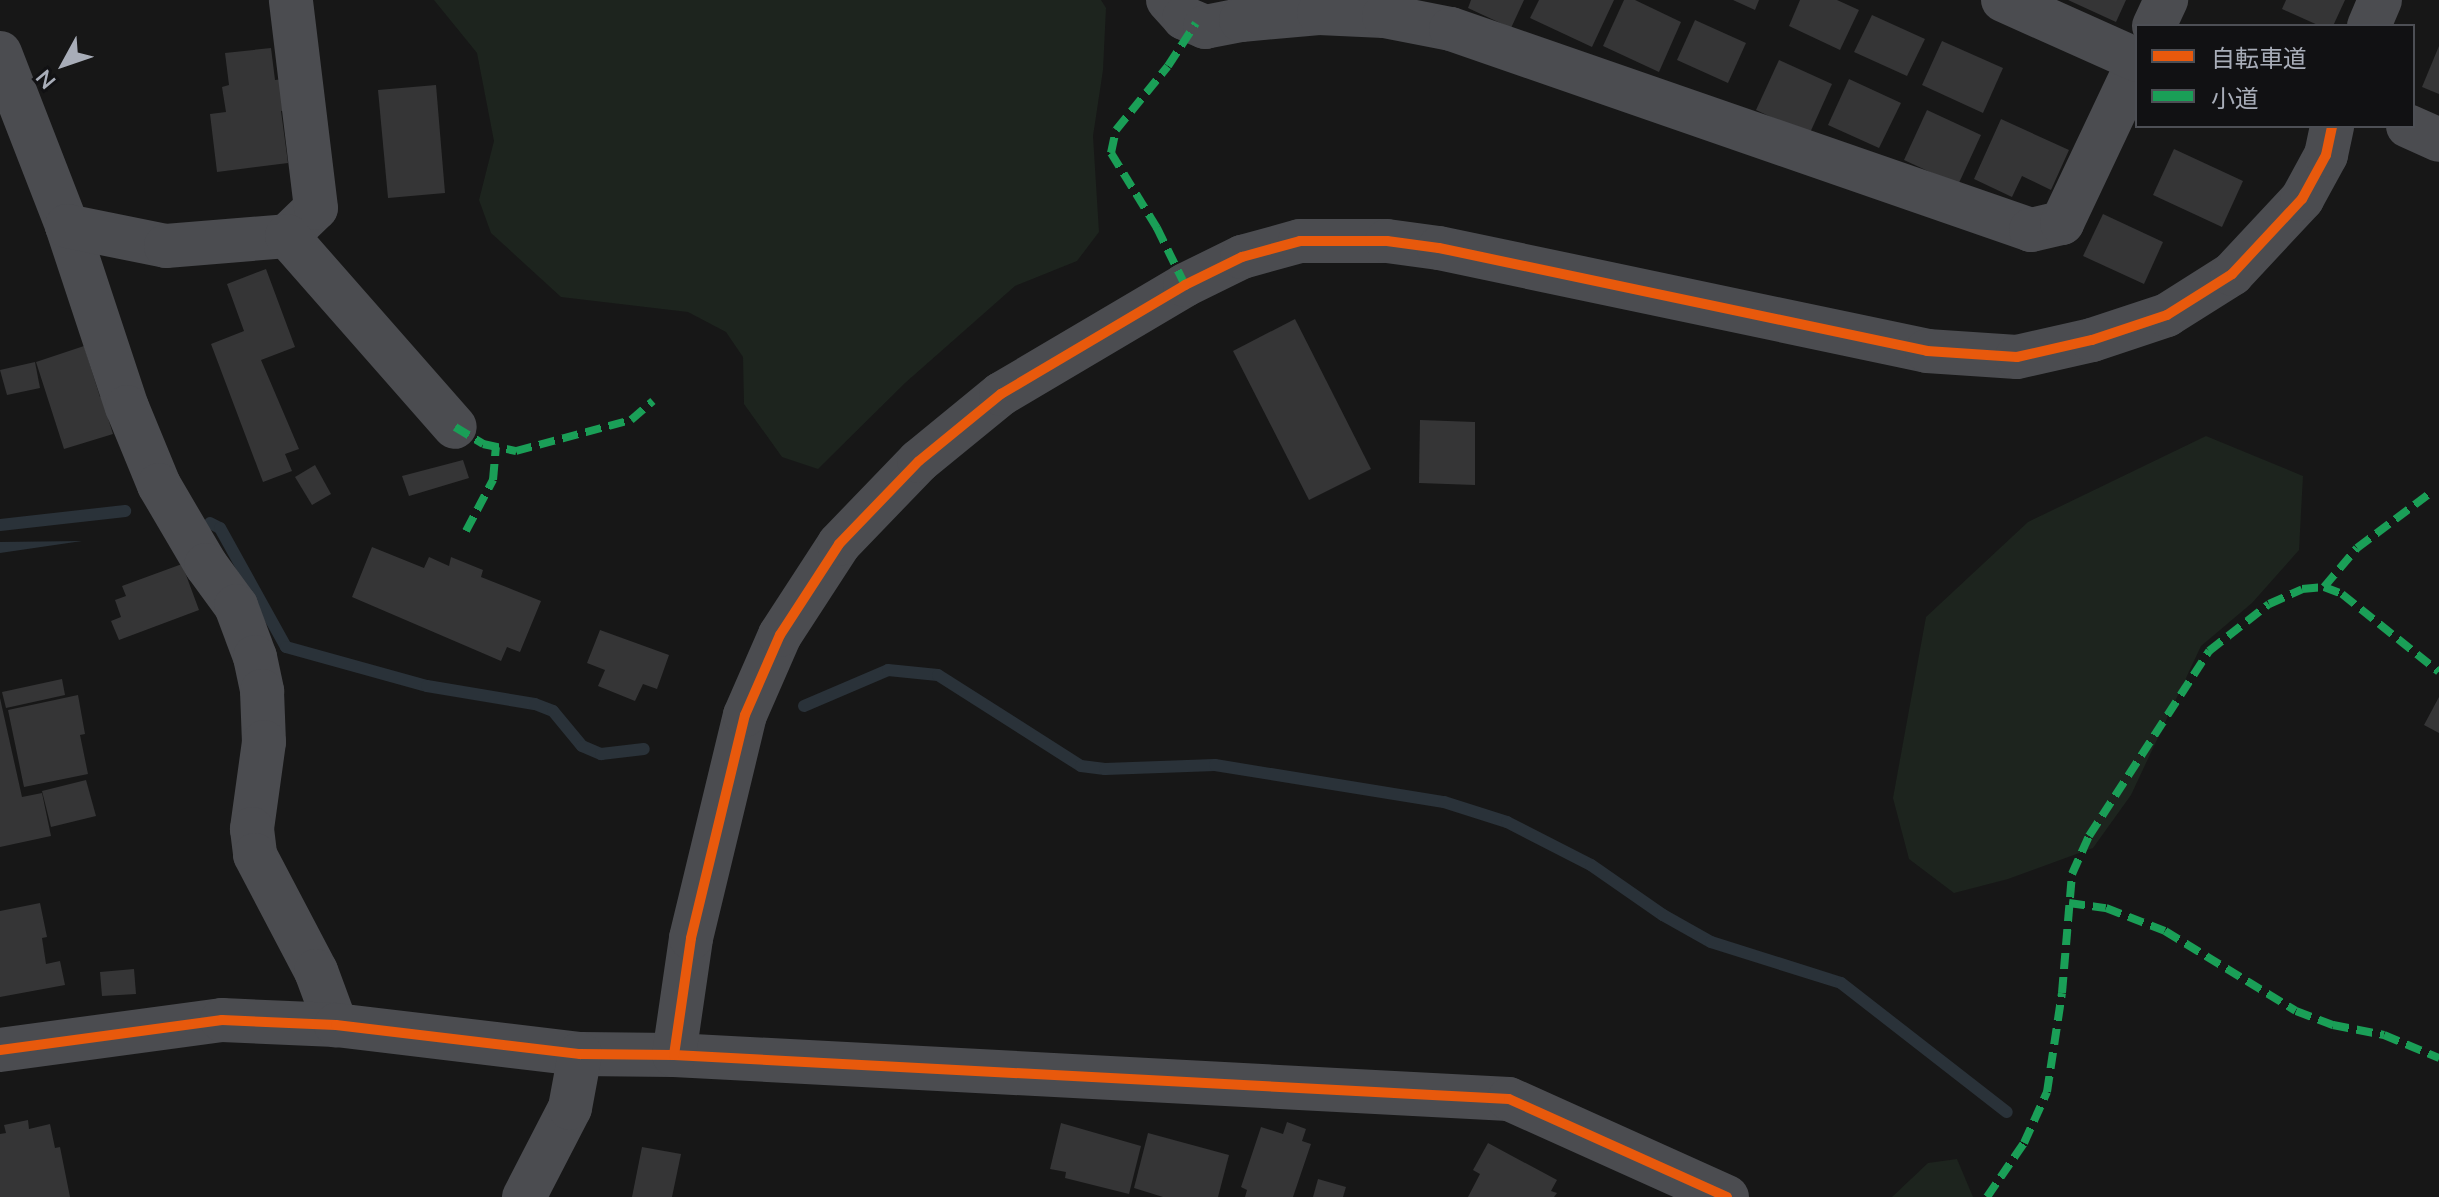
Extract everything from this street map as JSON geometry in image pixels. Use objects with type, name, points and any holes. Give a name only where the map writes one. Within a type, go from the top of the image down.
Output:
[{"type":"street","points":[[67,226],[166,246],[287,236],[316,208],[291,0]]},
{"type":"street","points":[[1168,0],[1184,18],[1205,27],[1319,13],[1384,16],[1451,29],[2031,230],[2062,223],[2135,66]]},
{"type":"street","points":[[2003,0],[2135,61]]},
{"type":"street","points":[[2155,24],[2166,0]]},
{"type":"street","points":[[2370,24],[2380,0]]},
{"type":"street","points":[[0,53],[67,226],[127,407],[159,485],[206,565],[236,606],[255,657],[262,691],[264,742],[252,829],[255,855],[316,971],[336,1025]]},
{"type":"street","points":[[674,1055],[691,938],[745,715],[780,635],[830,557],[919,461],[1001,394],[1185,285],[1242,257],[1300,241],[1387,241],[1484,257],[1927,351],[2017,357],[2092,340],[2167,315],[2232,274],[2302,199],[2326,155],[2332,128]]},
{"type":"street","points":[[2412,128],[2439,140]]},
{"type":"street","points":[[287,236],[455,427]]},
{"type":"street","points":[[0,1050],[222,1020],[336,1025],[580,1054],[674,1055],[1509,1099],[1727,1197]]},
{"type":"street","points":[[524,1197],[570,1108],[580,1054]]},
{"type":"shaded area","points":[[434,0],[1101,0],[1106,8],[1103,70],[1093,136],[1099,232],[1077,261],[1015,286],[905,383],[818,469],[782,457],[744,404],[743,357],[726,332],[688,312],[561,297],[491,233],[479,200],[494,141],[477,53]]},
{"type":"shaded area","points":[[2206,436],[2303,476],[2299,550],[2252,603],[2201,646],[2131,795],[2093,848],[2008,879],[1954,893],[1909,859],[1893,798],[1926,617],[2028,522]]},
{"type":"shaded area","points":[[82,541],[0,553],[0,542]]},
{"type":"shaded area","points":[[1957,1159],[1973,1197],[1892,1197],[1928,1163]]},
{"type":"building","points":[[1471,0],[1524,0],[1511,28],[1468,8]]},
{"type":"building","points":[[1539,0],[1614,0],[1592,47],[1530,18]]},
{"type":"building","points":[[1624,0],[1635,0],[1681,22],[1659,72],[1603,46]]},
{"type":"building","points":[[1733,0],[1759,0],[1755,10]]},
{"type":"building","points":[[1800,0],[1837,0],[1859,10],[1840,50],[1789,26]]},
{"type":"building","points":[[2068,0],[2126,0],[2116,22]]},
{"type":"building","points":[[2286,0],[2345,0],[2334,24],[2316,24],[2282,9]]},
{"type":"building","points":[[1872,15],[1925,39],[1907,76],[1854,52]]},
{"type":"building","points":[[1695,20],[1746,43],[1728,83],[1677,60]]},
{"type":"building","points":[[1942,41],[2003,68],[1983,113],[1922,85]]},
{"type":"building","points":[[2439,46],[2439,94],[2422,87]]},
{"type":"building","points":[[271,48],[275,80],[284,79],[288,110],[281,111],[288,163],[217,172],[210,114],[226,112],[222,87],[229,85],[225,53]]},
{"type":"building","points":[[1779,60],[1832,84],[1809,135],[1756,110]]},
{"type":"building","points":[[1849,79],[1901,103],[1879,148],[1828,125]]},
{"type":"building","points":[[436,85],[445,193],[388,198],[378,90]]},
{"type":"building","points":[[1927,110],[1981,135],[1958,185],[1904,160]]},
{"type":"building","points":[[2001,119],[2069,150],[2051,190],[2022,176],[2012,197],[1974,179]]},
{"type":"building","points":[[2174,149],[2243,181],[2222,227],[2153,195]]},
{"type":"building","points":[[2103,214],[2163,242],[2144,284],[2083,256]]},
{"type":"building","points":[[266,269],[295,347],[261,360],[299,449],[285,454],[292,471],[263,482],[211,344],[244,331],[227,284]]},
{"type":"building","points":[[1295,319],[1371,469],[1309,500],[1233,351]]},
{"type":"building","points":[[84,346],[100,397],[108,395],[107,415],[113,434],[64,449],[36,362]]},
{"type":"building","points":[[35,362],[40,388],[7,395],[0,370]]},
{"type":"building","points":[[1420,420],[1475,422],[1475,485],[1419,483]]},
{"type":"building","points":[[463,460],[469,478],[409,496],[402,476]]},
{"type":"building","points":[[315,465],[331,494],[312,505],[295,477]]},
{"type":"building","points":[[372,547],[424,568],[429,557],[449,566],[451,557],[483,570],[481,577],[541,601],[520,652],[507,647],[501,661],[352,597]]},
{"type":"building","points":[[182,564],[199,610],[119,640],[111,621],[121,617],[115,600],[126,596],[122,586]]},
{"type":"building","points":[[600,630],[669,655],[657,689],[643,684],[635,701],[598,686],[605,670],[587,663]]},
{"type":"building","points":[[62,679],[65,695],[6,708],[2,692]]},
{"type":"building","points":[[78,695],[85,734],[80,735],[88,774],[24,787],[8,710]]},
{"type":"building","points":[[2439,697],[2439,733],[2424,725]]},
{"type":"building","points":[[0,698],[22,797],[42,793],[51,836],[0,847]]},
{"type":"building","points":[[86,780],[96,816],[51,827],[42,791]]},
{"type":"building","points":[[40,903],[47,937],[42,938],[46,964],[60,961],[65,985],[0,997],[0,911]]},
{"type":"building","points":[[134,969],[136,994],[102,996],[100,972]]},
{"type":"building","points":[[28,1120],[29,1129],[50,1124],[55,1148],[60,1147],[70,1197],[0,1197],[0,1134],[6,1133],[4,1125]]},
{"type":"building","points":[[1287,1122],[1306,1129],[1302,1141],[1311,1144],[1293,1197],[1245,1197],[1247,1190],[1241,1187],[1261,1127],[1283,1134]]},
{"type":"building","points":[[1061,1123],[1141,1146],[1129,1194],[1065,1178],[1066,1172],[1050,1169]]},
{"type":"building","points":[[1148,1133],[1229,1155],[1218,1197],[1163,1197],[1134,1188]]},
{"type":"building","points":[[1488,1143],[1557,1180],[1551,1191],[1557,1193],[1554,1197],[1468,1197],[1480,1174],[1473,1170]]},
{"type":"building","points":[[642,1147],[681,1154],[672,1197],[632,1197]]},
{"type":"building","points":[[1318,1179],[1346,1187],[1343,1197],[1313,1197]]},
{"type":"waterway","points":[[0,525],[125,511]]},
{"type":"waterway","points":[[210,523],[220,528],[286,647],[427,686],[535,704],[553,711],[582,746],[601,754],[644,749]]},
{"type":"waterway","points":[[804,706],[888,670],[938,675],[1081,766],[1105,769],[1215,765],[1444,802],[1507,822],[1591,865],[1663,915],[1711,942],[1841,983],[2007,1112]]},
{"type":"marked path","points":[[1185,285],[1157,228],[1111,153],[1116,130],[1168,66],[1196,23]]},
{"type":"marked path","points":[[455,427],[483,444],[516,451],[631,420],[653,401]]},
{"type":"marked path","points":[[466,531],[493,480],[496,447]]},
{"type":"marked path","points":[[2324,587],[2357,548],[2429,494]]},
{"type":"marked path","points":[[1987,1197],[2024,1143],[2047,1092],[2062,993],[2072,874],[2089,836],[2209,651],[2269,604],[2302,589],[2324,587],[2342,594],[2439,672]]},
{"type":"marked path","points":[[2069,903],[2106,908],[2165,931],[2296,1011],[2333,1025],[2384,1035],[2439,1058]]},
{"type":"cycle path","points":[[674,1055],[691,938],[745,715],[780,635],[839,544],[919,461],[1001,394],[1185,285],[1242,257],[1300,241],[1387,241],[1439,248],[1927,351],[2017,357],[2092,340],[2167,315],[2232,274],[2302,199],[2326,155],[2332,128]]},
{"type":"cycle path","points":[[0,1050],[222,1020],[336,1025],[580,1054],[674,1055],[1509,1099],[1727,1197]]}]
